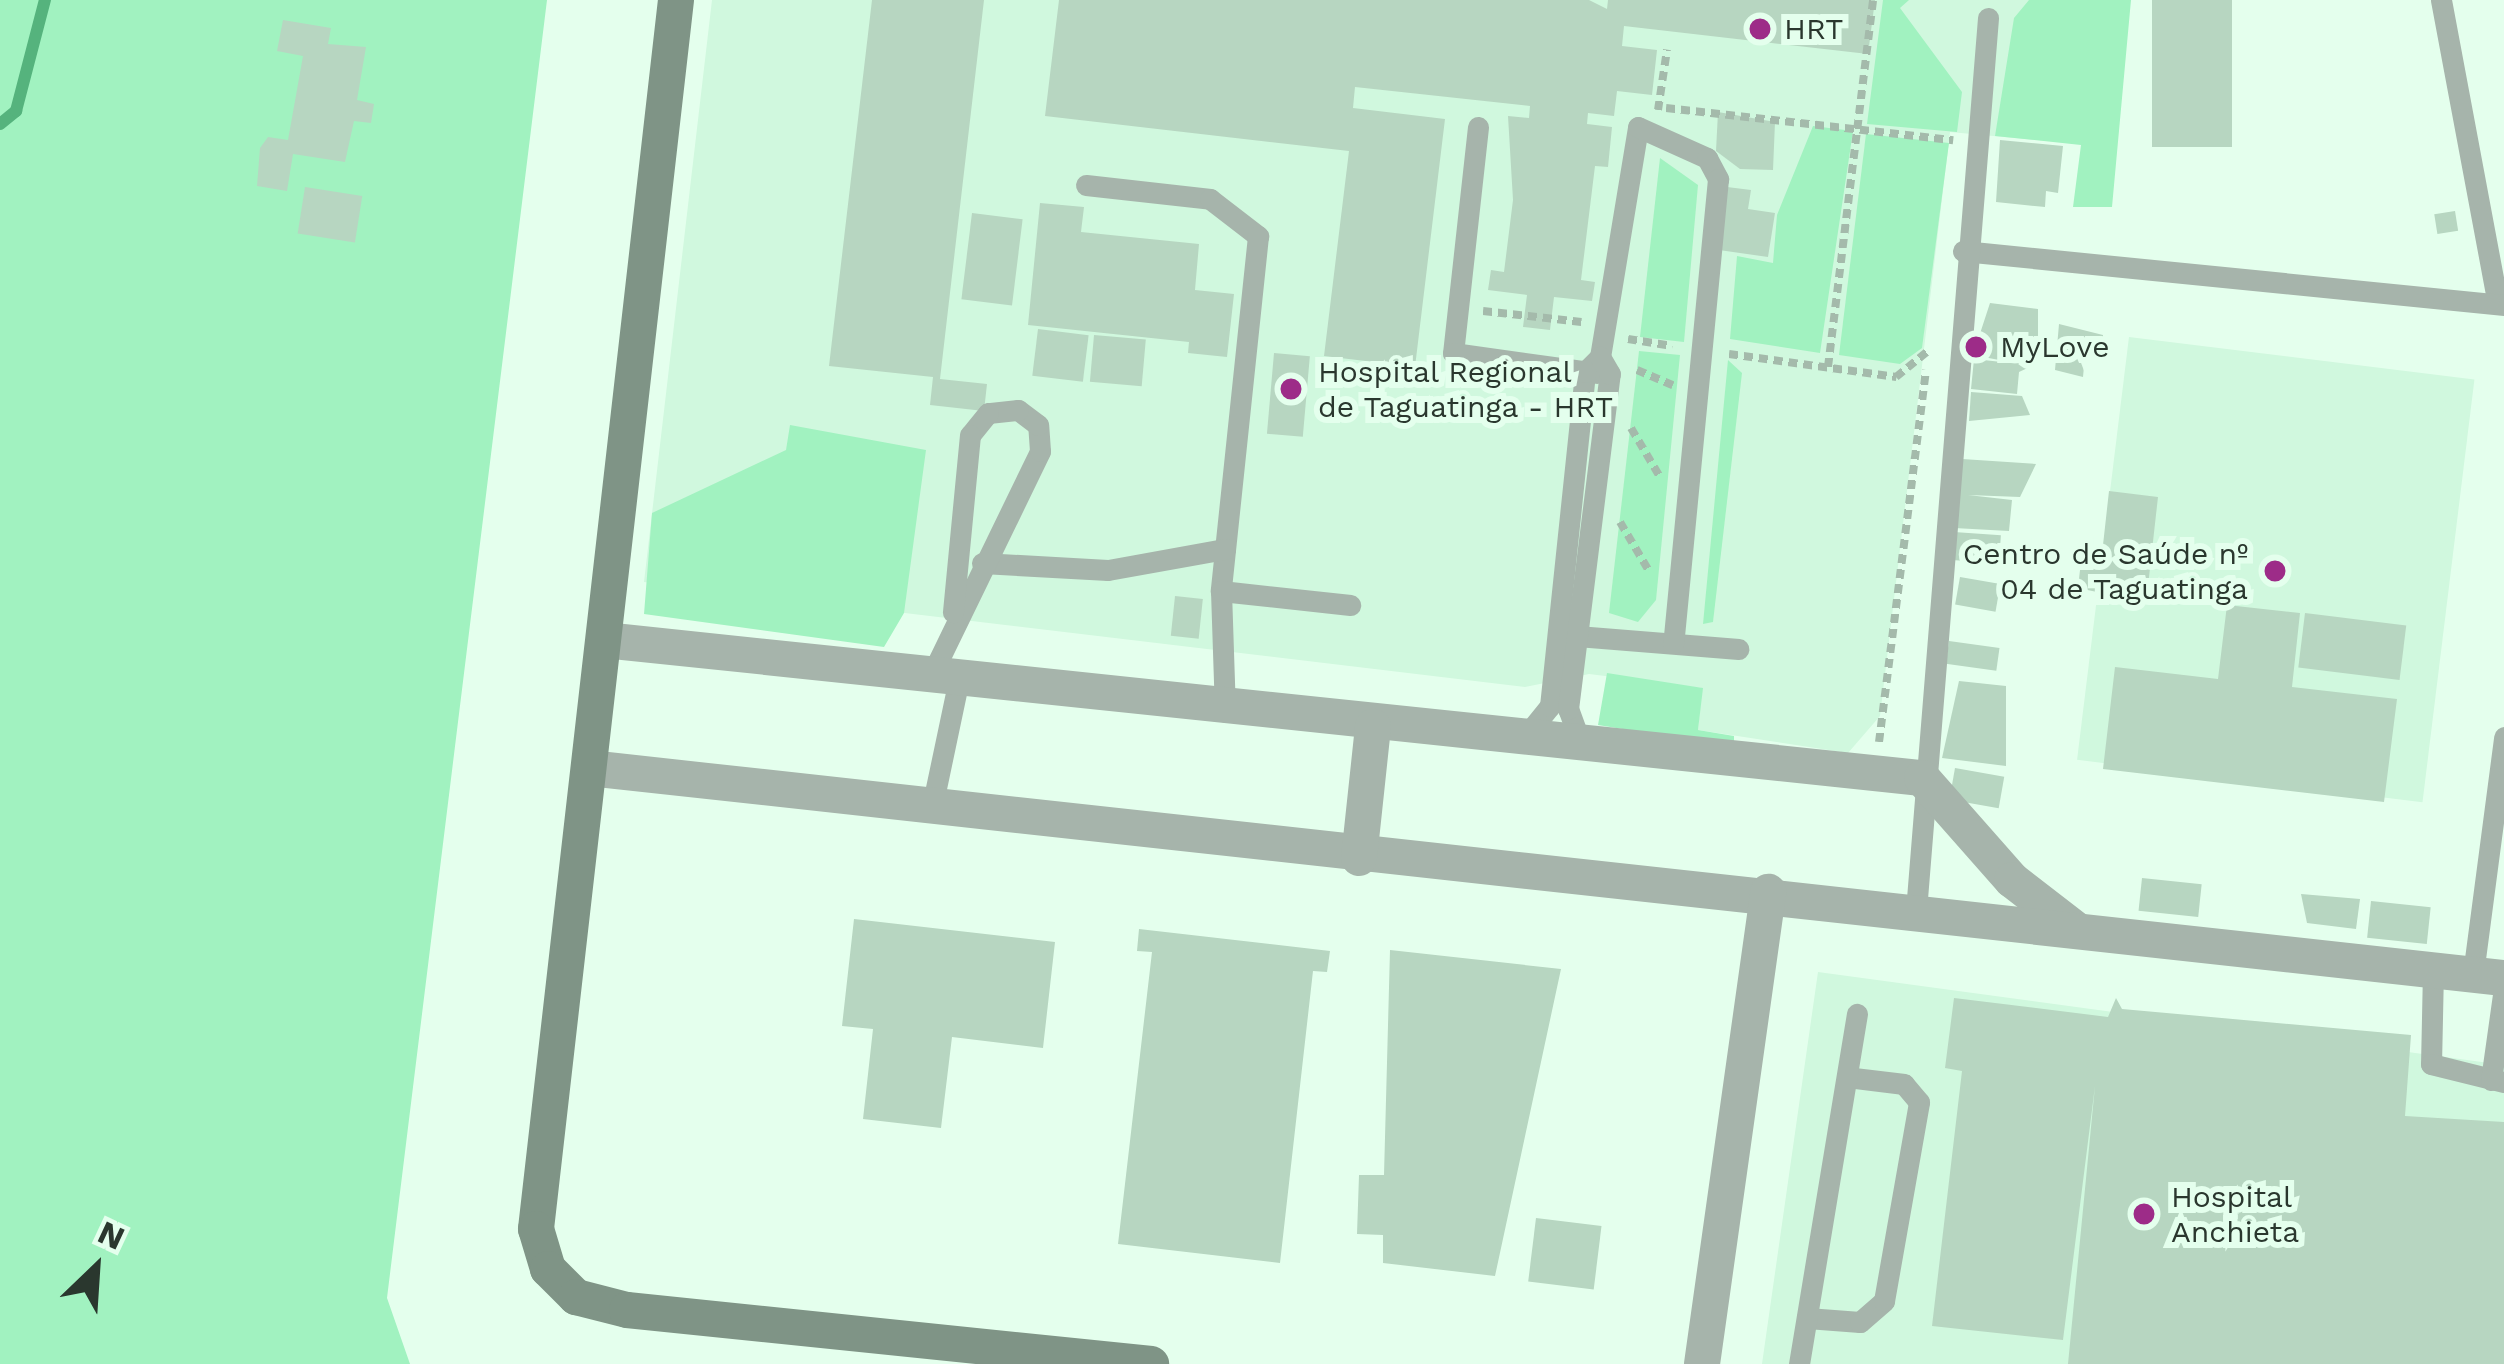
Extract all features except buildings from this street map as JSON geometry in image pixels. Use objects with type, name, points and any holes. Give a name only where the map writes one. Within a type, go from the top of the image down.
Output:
[{"type":"street","points":[[676,0],[536,1229],[548,1269],[576,1297],[627,1310],[1151,1364]]},
{"type":"street","points":[[604,640],[943,683],[1922,778],[2012,880],[2080,933]]},
{"type":"street","points":[[1359,858],[1373,727]]},
{"type":"street","points":[[590,768],[1359,858],[1768,892],[2494,980]]},
{"type":"street","points":[[1702,1364],[1768,892]]},
{"type":"lane","points":[[1963,251],[2501,305],[2440,0]]},
{"type":"lane","points":[[1916,911],[1963,251],[1988,18]]},
{"type":"lane","points":[[1478,127],[1453,353],[1610,371]]},
{"type":"lane","points":[[1584,747],[1569,726],[1610,371],[1604,328],[1637,127],[1706,158],[1718,179],[1672,644]]},
{"type":"lane","points":[[1086,185],[1210,199],[1258,236],[1221,591],[1225,712]]},
{"type":"lane","points":[[1518,741],[1550,706],[1610,371]]},
{"type":"lane","points":[[932,807],[970,434],[988,413],[1018,410],[1038,425],[1040,452],[953,612]]},
{"type":"lane","points":[[982,562],[1108,570],[1226,549]]},
{"type":"lane","points":[[1221,591],[1350,605]]},
{"type":"lane","points":[[1577,636],[1738,650]]},
{"type":"lane","points":[[2433,970],[2431,1064],[2498,1081],[2494,980],[2504,737]]},
{"type":"lane","points":[[1799,1364],[1857,1014]]},
{"type":"lane","points":[[1807,1318],[1860,1322],[1884,1301],[1918,1102],[1904,1084],[1847,1077]]},
{"type":"path","points":[[1828,367],[1873,0]]},
{"type":"path","points":[[1658,109],[1696,104],[1953,138],[1950,160]]},
{"type":"path","points":[[1457,308],[1604,328],[1633,342],[1684,347]]},
{"type":"path","points":[[1635,319],[1633,342],[1610,371],[1681,388]]},
{"type":"path","points":[[1679,409],[1687,324]]},
{"type":"path","points":[[1867,756],[1884,730],[1930,334]]},
{"type":"path","points":[[1720,353],[1896,377],[1928,356]]},
{"type":"path","points":[[1622,440],[1624,416],[1670,493],[1672,472]]},
{"type":"path","points":[[1611,533],[1613,510],[1661,590],[1663,570]]},
{"type":"shaded area","name":"Hospital Regional de Taguatinga - HRT","points":[[712,0],[2097,0],[2082,144],[1950,132],[1880,716],[1848,753],[1698,730],[1702,688],[1589,674],[1525,687],[644,582]]},
{"type":"shaded area","name":"Centro de Saúde nº 04 de Taguatinga","points":[[2129,337],[2474,379],[2422,802],[2077,760]]},
{"type":"shaded area","name":"Hospital Anchieta","points":[[1818,972],[2504,1065],[2504,1364],[1762,1364]]},
{"type":"green space","points":[[0,0],[547,0],[387,1298],[410,1364],[0,1364]]},
{"type":"green space","points":[[1883,0],[1909,0],[1900,8],[1962,92],[1957,132],[1867,124]]},
{"type":"green space","points":[[2029,0],[2131,0],[2112,207],[2073,207],[2081,145],[1995,136],[2014,18]]},
{"type":"green space","points":[[1813,126],[1853,131],[1820,353],[1730,339],[1737,256],[1773,263],[1777,215]]},
{"type":"green space","points":[[1866,134],[1949,143],[1922,348],[1900,364],[1839,355]]},
{"type":"green space","points":[[1660,158],[1698,185],[1684,342],[1640,337]]},
{"type":"green space","points":[[1639,351],[1680,355],[1656,600],[1638,622],[1609,613]]},
{"type":"green space","points":[[1728,360],[1742,373],[1713,622],[1703,624]]},
{"type":"green space","points":[[790,425],[926,450],[904,613],[884,647],[644,614],[652,513],[786,450]]},
{"type":"green space","points":[[1607,673],[1703,688],[1698,730],[1734,736],[1734,747],[1598,725]]},
{"type":"waterway","points":[[0,124],[16,111],[45,0]]},
{"type":"place","name":"HRT","points":[[1760,29]]},
{"type":"place","name":"MyLove","points":[[1976,347]]},
{"type":"place","name":"Hospital Regional de Taguatinga - HRT","points":[[1291,389]]},
{"type":"place","name":"Centro de Saúde nº 04 de Taguatinga","points":[[2275,571]]},
{"type":"place","name":"Hospital Anchieta","points":[[2144,1214]]}]
